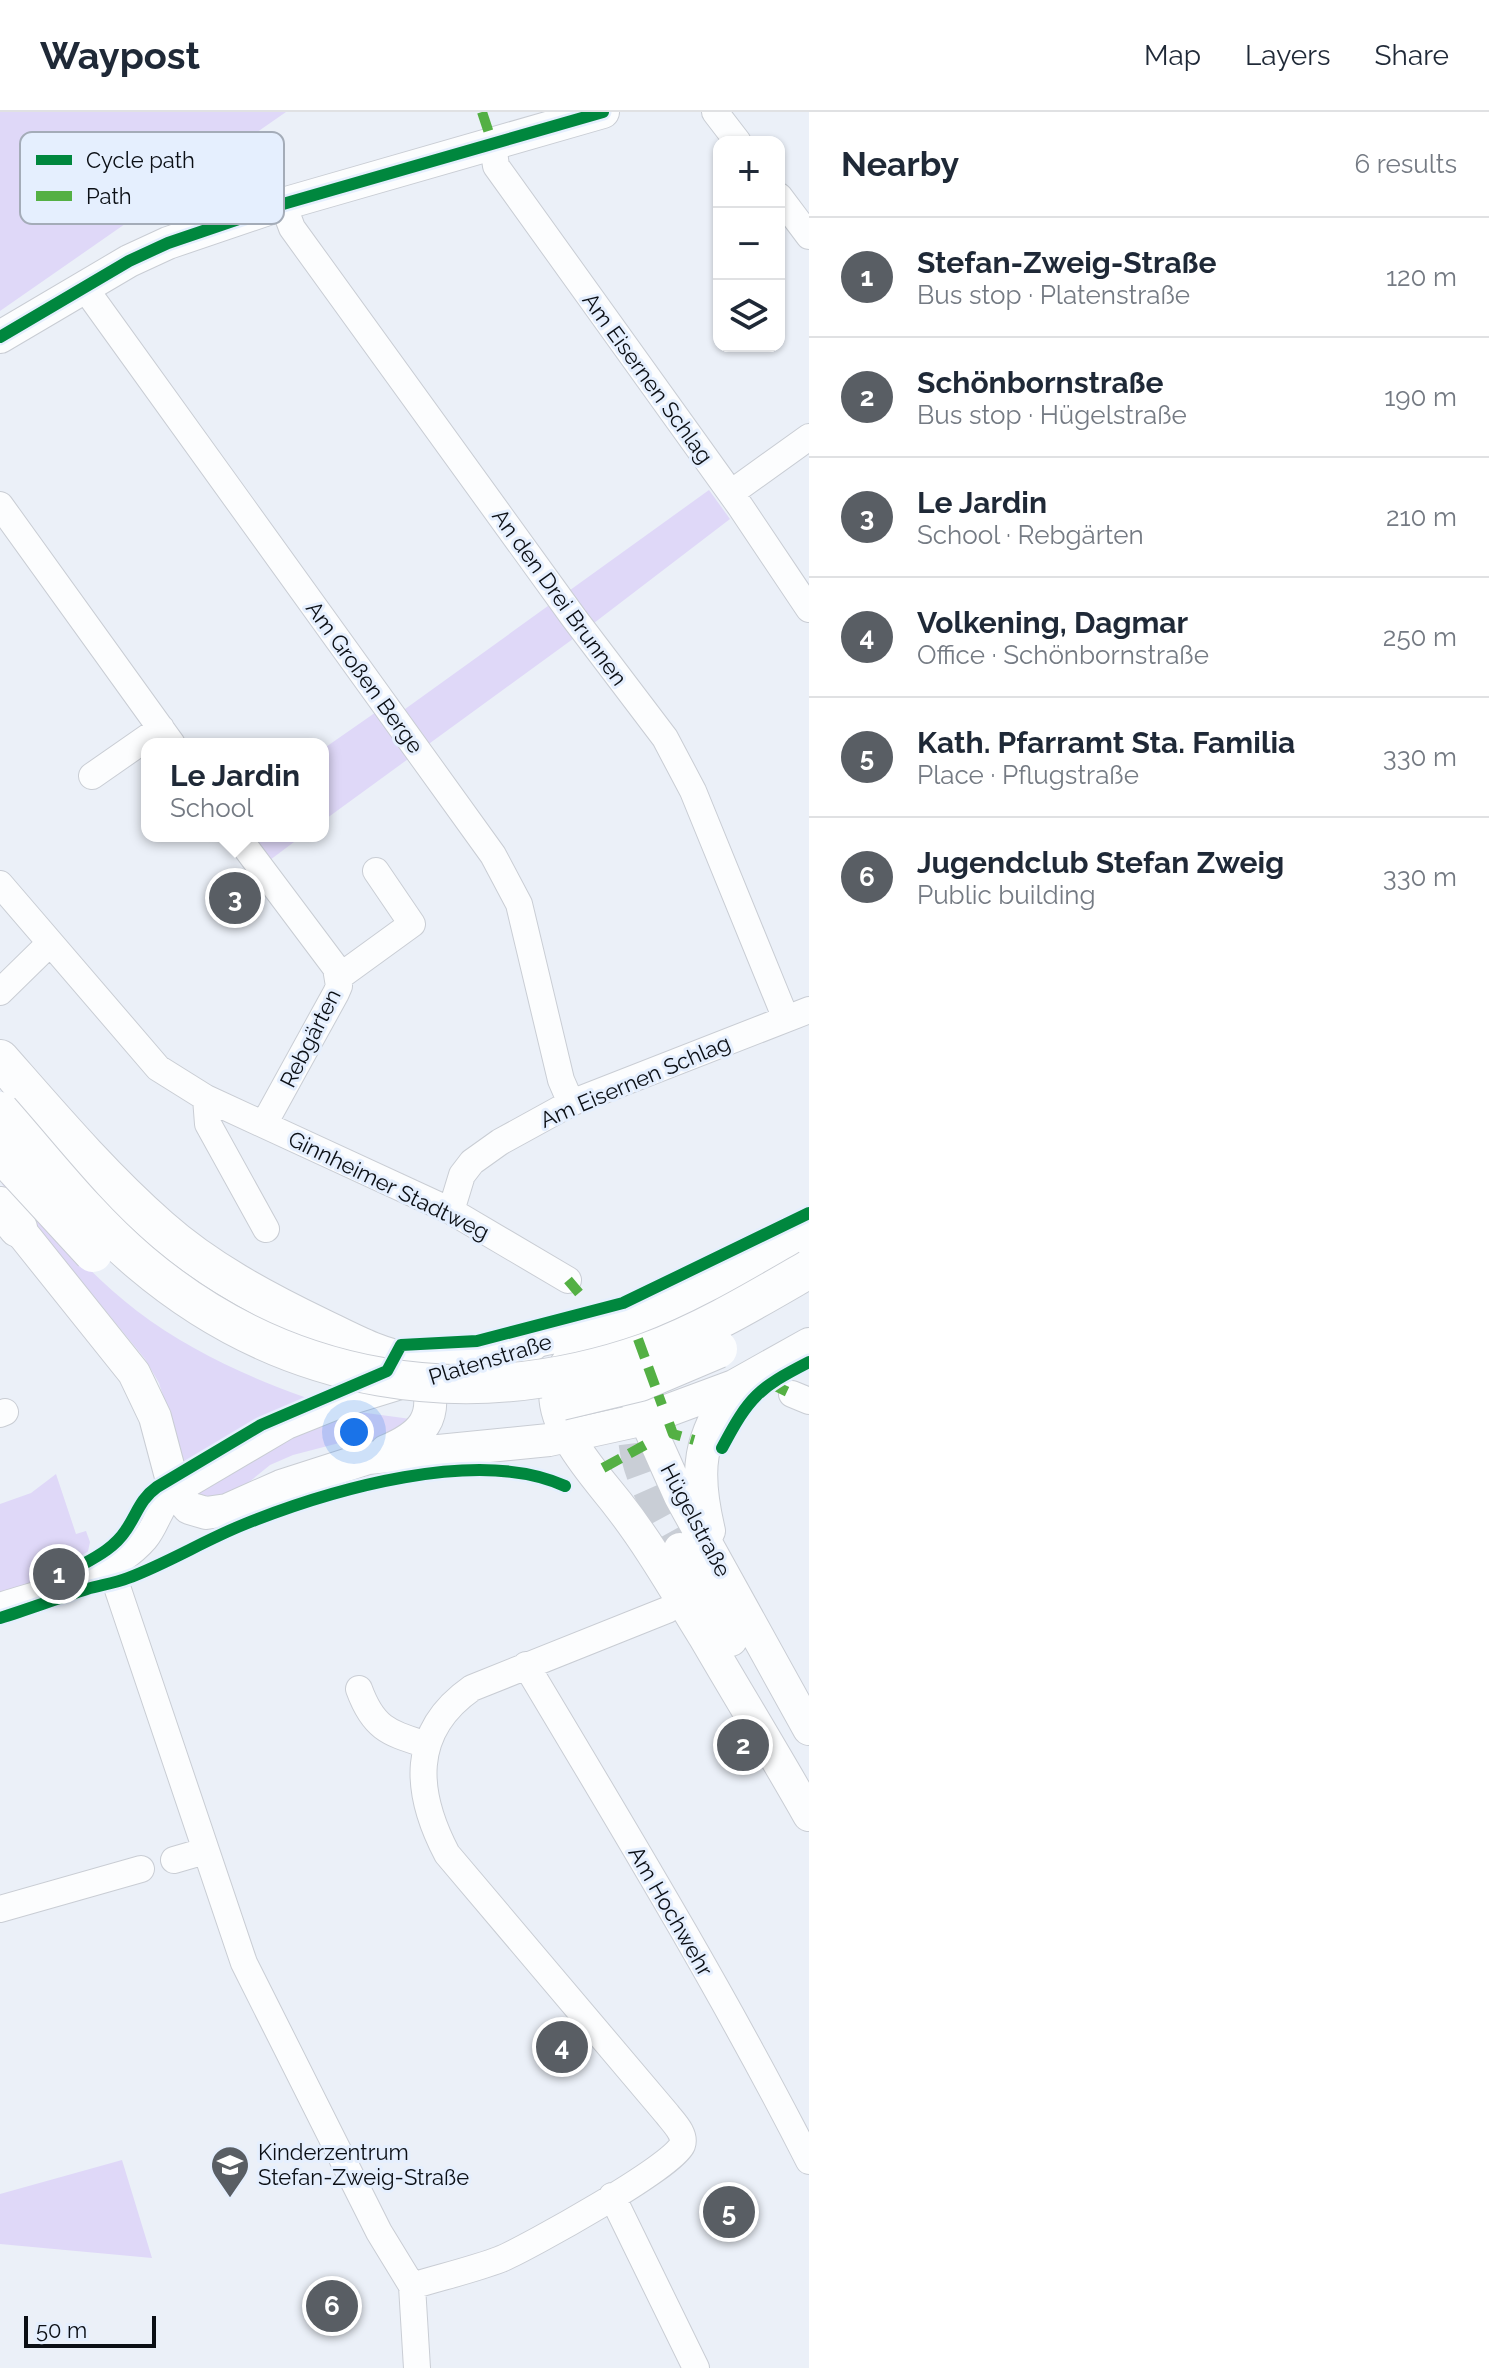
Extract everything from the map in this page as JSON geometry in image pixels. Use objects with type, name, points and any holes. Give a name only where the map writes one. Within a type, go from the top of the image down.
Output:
[{"type":"highway","points":[[0,1059],[59,1126],[161,1230],[227,1277],[277,1306],[356,1344],[420,1370],[453,1359],[565,1340]]},
{"type":"highway","points":[[0,1111],[109,1233],[169,1286],[215,1316],[252,1335],[318,1362],[375,1377],[422,1384],[472,1386],[596,1367],[689,1334],[809,1269]]},
{"type":"highway","points":[[0,1152],[109,1267],[149,1301],[197,1333],[287,1376],[375,1400],[477,1409],[559,1401],[614,1390],[702,1358],[809,1299]]},
{"type":"main road","points":[[284,204],[603,112]]},
{"type":"main road","points":[[0,337],[84,287],[168,243],[224,224]]},
{"type":"main road","points":[[9,1217],[134,1373],[155,1417],[175,1492],[189,1508],[197,1511],[217,1513],[281,1486],[398,1446],[420,1432],[427,1423],[431,1392],[420,1370]]},
{"type":"main road","points":[[809,1233],[697,1292],[631,1321],[565,1340],[571,1358],[556,1386],[555,1405],[559,1419],[594,1473],[641,1534],[683,1601],[809,1815]]},
{"type":"main road","name":"Hügelstraße","points":[[565,1340],[613,1352],[619,1360],[680,1496],[809,1729]]},
{"type":"main road","points":[[368,1458],[570,1436],[645,1419],[734,1386],[809,1344]]},
{"type":"main road","points":[[715,1558],[705,1513],[701,1460],[710,1428],[734,1386]]},
{"type":"main road","points":[[474,1448],[536,1457],[594,1473]]},
{"type":"main road","points":[[680,1549],[809,1778]]},
{"type":"street","points":[[715,112],[733,136]]},
{"type":"street","name":"Am Eisernen Schlag","points":[[493,145],[496,166],[731,493],[809,609]]},
{"type":"street","points":[[785,204],[809,236]]},
{"type":"street","name":"An den Drei Brunnen","points":[[284,207],[292,228],[574,618],[665,738],[798,1014]]},
{"type":"street","name":"Am Großen Berge","points":[[84,287],[493,855],[519,904],[561,1080],[571,1103]]},
{"type":"street","points":[[731,493],[809,437]]},
{"type":"street","points":[[0,505],[167,736]]},
{"type":"street","points":[[92,776],[141,750]]},
{"type":"street","name":"Rebgärten","points":[[242,842],[336,968],[339,977],[336,993],[264,1124]]},
{"type":"street","points":[[339,977],[412,924],[376,871]]},
{"type":"street","name":"Ginnheimer Stadtweg","points":[[0,884],[158,1068],[206,1098],[451,1211],[568,1280]]},
{"type":"street","points":[[0,992],[49,944]]},
{"type":"street","name":"Am Eisernen Schlag","points":[[451,1211],[462,1175],[472,1162],[500,1142],[571,1103],[798,1014]]},
{"type":"street","points":[[206,1098],[208,1124],[266,1229]]},
{"type":"street","name":"Platenstraße","points":[[0,1606],[110,1566],[145,1539],[166,1501],[175,1492],[287,1426],[420,1370]]},
{"type":"street","points":[[110,1566],[244,1963],[379,2232],[412,2286],[417,2368]]},
{"type":"street","points":[[412,2286],[527,2247],[676,2156],[683,2140],[447,1854],[428,1813],[422,1781],[423,1744],[457,1699],[485,1681],[683,1601]]},
{"type":"street","name":"Am Hochwehr","points":[[526,1665],[673,1910],[775,2092],[809,2161]]},
{"type":"street","points":[[364,1688],[370,1712],[384,1728],[405,1740],[423,1744]]},
{"type":"street","points":[[174,1860],[205,1851]]},
{"type":"street","points":[[0,1909],[141,1869]]},
{"type":"street","points":[[612,2196],[696,2368]]},
{"type":"shaded area","points":[[0,112],[286,112],[257,132],[20,132],[20,224],[125,224],[0,311]]},
{"type":"shaded area","points":[[709,490],[730,519],[577,636],[329,817],[329,745],[379,710],[387,722]]},
{"type":"shaded area","points":[[258,842],[294,842],[270,860]]},
{"type":"shaded area","points":[[6,1179],[85,1265],[156,1325],[218,1361],[307,1398],[181,1463],[159,1383],[145,1359],[2,1184]]},
{"type":"shaded area","points":[[359,1412],[418,1420],[394,1437],[368,1443],[366,1436],[293,1455],[270,1465],[227,1500],[196,1497],[204,1486],[297,1434]]},
{"type":"shaded area","points":[[56,1474],[76,1534],[86,1531],[90,1542],[87,1556],[76,1564],[44,1573],[45,1579],[0,1594],[0,1504],[31,1493]]},
{"type":"shaded area","points":[[122,2160],[152,2258],[0,2244],[0,2194]]},
{"type":"tunnel","points":[[640,1396],[635,1416],[637,1456],[651,1494],[680,1549]]},
{"type":"marked path","points":[[482,112],[493,145]]},
{"type":"marked path","points":[[568,1280],[579,1293]]},
{"type":"marked path","points":[[638,1339],[662,1405]]},
{"type":"marked path","points":[[769,1383],[792,1394]]},
{"type":"marked path","points":[[669,1423],[673,1434],[694,1440]]},
{"type":"marked path","points":[[603,1468],[645,1445]]},
{"type":"cycle path","points":[[284,204],[603,112]]},
{"type":"cycle path","points":[[0,337],[129,261],[168,243],[224,224]]},
{"type":"cycle path","points":[[80,1566],[117,1541],[157,1487],[261,1425],[387,1371],[401,1345],[477,1341],[623,1303],[809,1213]]},
{"type":"cycle path","points":[[722,1448],[756,1396],[778,1379],[809,1362]]},
{"type":"cycle path","points":[[0,1618],[128,1578],[245,1524],[361,1486],[448,1471],[490,1470],[530,1475],[565,1486]]},
{"type":"place","name":"Le Jardin","points":[[235,898]]},
{"type":"place","name":"Stefan-Zweig-Straße","points":[[59,1574]]},
{"type":"place","name":"Schönbornstraße","points":[[743,1745]]},
{"type":"place","name":"Volkening, Dagmar","points":[[562,2047]]},
{"type":"place","name":"Kinderzentrum Stefan-Zweig-Straße","points":[[230,2199]]},
{"type":"place","name":"Kath. Pfarramt Sta. Familia","points":[[729,2212]]},
{"type":"place","name":"Jugendclub Stefan Zweig","points":[[332,2306]]}]
